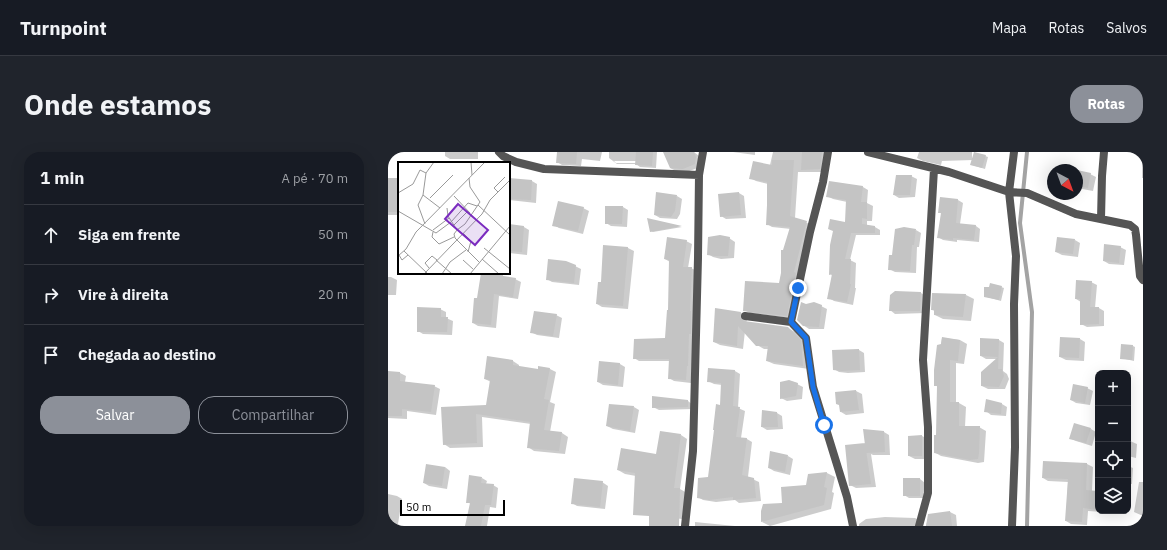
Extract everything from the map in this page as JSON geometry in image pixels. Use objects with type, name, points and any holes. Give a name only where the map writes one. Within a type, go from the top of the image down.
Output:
[{"type":"street","points":[[499,152],[503,156],[516,162],[544,169],[699,175]]},
{"type":"street","points":[[685,526],[693,451],[699,175],[703,152]]},
{"type":"street","points":[[791,322],[810,232],[823,182],[828,152]]},
{"type":"street","points":[[868,152],[1013,192],[1027,193],[1076,214],[1130,224],[1135,229],[1140,276],[1143,280]]},
{"type":"street","points":[[1012,526],[1015,447],[1014,304],[1016,256],[1013,192],[1014,152]]},
{"type":"street","points":[[1101,219],[1104,152]]},
{"type":"street","points":[[919,526],[928,493],[928,427],[923,360],[934,169]]},
{"type":"street","points":[[745,316],[791,322],[806,338],[813,387],[847,497],[853,526]]},
{"type":"building","points":[[557,152],[577,152],[576,164],[556,163]]},
{"type":"building","points":[[636,152],[653,152],[652,166],[635,165]]},
{"type":"building","points":[[663,152],[694,152],[696,157],[695,164],[683,169],[670,168]]},
{"type":"building","points":[[802,152],[822,152],[820,169],[801,170]]},
{"type":"building","points":[[974,152],[986,155],[982,168],[970,165]]},
{"type":"building","points":[[772,160],[794,160],[790,216],[807,221],[794,272],[796,273],[787,316],[743,311],[745,281],[779,283],[781,273],[781,250],[783,250],[790,227],[766,225],[767,182],[749,179],[753,161],[772,165]]},
{"type":"building","points":[[1083,171],[1091,173],[1088,188],[1083,187]]},
{"type":"building","points":[[896,175],[912,175],[910,195],[893,195]]},
{"type":"building","points":[[388,178],[398,178],[398,212],[388,212]]},
{"type":"building","points":[[510,178],[532,180],[531,200],[510,199]]},
{"type":"building","points":[[829,181],[863,186],[861,202],[867,202],[867,219],[862,218],[862,224],[875,226],[875,233],[851,233],[845,259],[851,259],[851,284],[847,302],[827,299],[832,274],[829,275],[830,245],[833,231],[828,229],[830,219],[845,222],[846,200],[826,197]]},
{"type":"building","points":[[656,192],[677,195],[675,211],[671,217],[654,215]]},
{"type":"building","points":[[739,192],[741,215],[720,217],[718,194]]},
{"type":"building","points":[[940,197],[958,199],[956,223],[976,225],[974,240],[937,238],[941,213],[938,213]]},
{"type":"building","points":[[558,201],[584,207],[578,231],[552,226]]},
{"type":"building","points":[[605,206],[623,206],[622,224],[605,224]]},
{"type":"building","points":[[647,218],[682,226],[650,232]]},
{"type":"building","points":[[510,224],[524,226],[522,252],[510,251]]},
{"type":"building","points":[[904,227],[916,229],[914,245],[912,245],[910,271],[888,270],[889,255],[892,255],[895,229]]},
{"type":"building","points":[[720,235],[730,237],[728,256],[707,255],[708,237]]},
{"type":"building","points":[[667,237],[687,240],[683,267],[692,267],[690,311],[691,334],[689,334],[686,380],[668,379],[669,359],[633,359],[634,339],[665,338],[668,310],[669,260],[664,259]]},
{"type":"building","points":[[1057,237],[1075,239],[1073,254],[1055,252]]},
{"type":"building","points":[[1104,244],[1121,246],[1119,263],[1103,261]]},
{"type":"building","points":[[603,245],[628,247],[623,306],[596,304],[598,282],[601,282]]},
{"type":"building","points":[[548,259],[566,261],[576,265],[574,283],[546,280]]},
{"type":"building","points":[[481,274],[498,274],[516,278],[513,297],[494,294],[491,325],[472,323],[474,298],[477,298]]},
{"type":"building","points":[[1076,280],[1092,281],[1090,307],[1099,307],[1099,324],[1080,325],[1080,299],[1075,299]]},
{"type":"building","points":[[990,283],[1002,286],[999,300],[984,297],[984,287],[989,287]]},
{"type":"building","points":[[895,291],[921,292],[920,311],[889,311],[890,295]]},
{"type":"building","points":[[932,293],[966,294],[963,317],[934,315],[934,310],[931,310]]},
{"type":"building","points":[[801,302],[806,304],[814,302],[822,305],[819,327],[803,326],[797,320]]},
{"type":"building","points":[[417,307],[441,308],[441,317],[448,317],[447,332],[417,332]]},
{"type":"building","points":[[715,308],[741,312],[740,318],[744,321],[788,327],[801,340],[803,366],[766,361],[768,346],[756,346],[738,326],[737,346],[713,342]]},
{"type":"building","points":[[534,311],[557,314],[553,336],[530,333]]},
{"type":"building","points":[[942,337],[960,340],[958,361],[950,360],[950,402],[959,402],[959,426],[980,426],[978,459],[970,460],[934,453],[937,386],[934,386],[934,370],[937,345],[941,344]]},
{"type":"building","points":[[1060,337],[1080,338],[1079,358],[1059,357]]},
{"type":"building","points":[[980,338],[999,339],[998,369],[1002,369],[1004,376],[999,387],[981,386],[981,372],[998,357],[980,356]]},
{"type":"building","points":[[1121,344],[1133,345],[1132,360],[1120,359]]},
{"type":"building","points":[[859,349],[860,370],[833,370],[832,350]]},
{"type":"building","points":[[487,356],[513,360],[513,365],[538,369],[538,366],[550,368],[544,399],[549,400],[544,430],[562,432],[559,451],[527,448],[530,422],[476,414],[477,443],[443,445],[441,407],[486,405],[490,380],[484,379]]},
{"type":"building","points":[[599,361],[620,363],[618,385],[597,382]]},
{"type":"building","points":[[708,368],[735,370],[733,406],[740,407],[736,437],[747,438],[742,475],[754,478],[756,498],[733,500],[733,497],[709,500],[697,498],[698,478],[708,477],[716,404],[720,405],[721,383],[707,382]]},
{"type":"building","points":[[388,371],[400,372],[400,381],[435,385],[431,412],[402,409],[402,416],[388,416]]},
{"type":"building","points":[[789,380],[798,383],[796,396],[780,399],[780,382]]},
{"type":"building","points":[[1073,384],[1088,387],[1085,403],[1070,400]]},
{"type":"building","points":[[856,390],[859,410],[840,412],[839,405],[836,404],[835,392]]},
{"type":"building","points":[[652,396],[688,400],[688,407],[652,408]]},
{"type":"building","points":[[986,399],[1002,403],[1001,414],[984,412]]},
{"type":"building","points":[[609,404],[634,406],[630,431],[606,426]]},
{"type":"building","points":[[762,410],[777,412],[778,427],[761,427]]},
{"type":"building","points":[[1074,423],[1091,428],[1086,443],[1069,439]]},
{"type":"building","points":[[863,429],[884,431],[885,452],[866,453]]},
{"type":"building","points":[[660,431],[681,434],[674,488],[680,488],[679,526],[649,526],[649,516],[633,515],[635,473],[617,470],[621,448],[656,454]]},
{"type":"building","points":[[922,435],[922,456],[908,456],[908,436]]},
{"type":"building","points":[[865,443],[871,484],[849,486],[845,445]]},
{"type":"building","points":[[770,451],[788,455],[785,472],[768,468]]},
{"type":"building","points":[[1043,461],[1087,463],[1086,490],[1095,491],[1095,510],[1083,508],[1082,522],[1065,521],[1068,479],[1042,478]]},
{"type":"building","points":[[426,464],[445,467],[442,486],[423,483]]},
{"type":"building","points":[[827,472],[824,487],[827,488],[824,505],[761,522],[761,511],[763,504],[782,503],[781,487],[806,485],[808,474]]},
{"type":"building","points":[[469,475],[482,477],[481,483],[494,484],[491,505],[485,505],[481,526],[465,526],[470,503],[466,503]]},
{"type":"building","points":[[574,478],[603,481],[600,507],[571,504]]},
{"type":"building","points":[[903,478],[920,478],[920,496],[903,496]]},
{"type":"building","points":[[950,511],[952,526],[926,526],[928,514]]},
{"type":"waterway","points":[[1027,152],[1020,223],[1032,312],[1027,526]]},
{"type":"route","points":[[798,288],[791,322],[806,338],[813,387],[824,425]]}]
